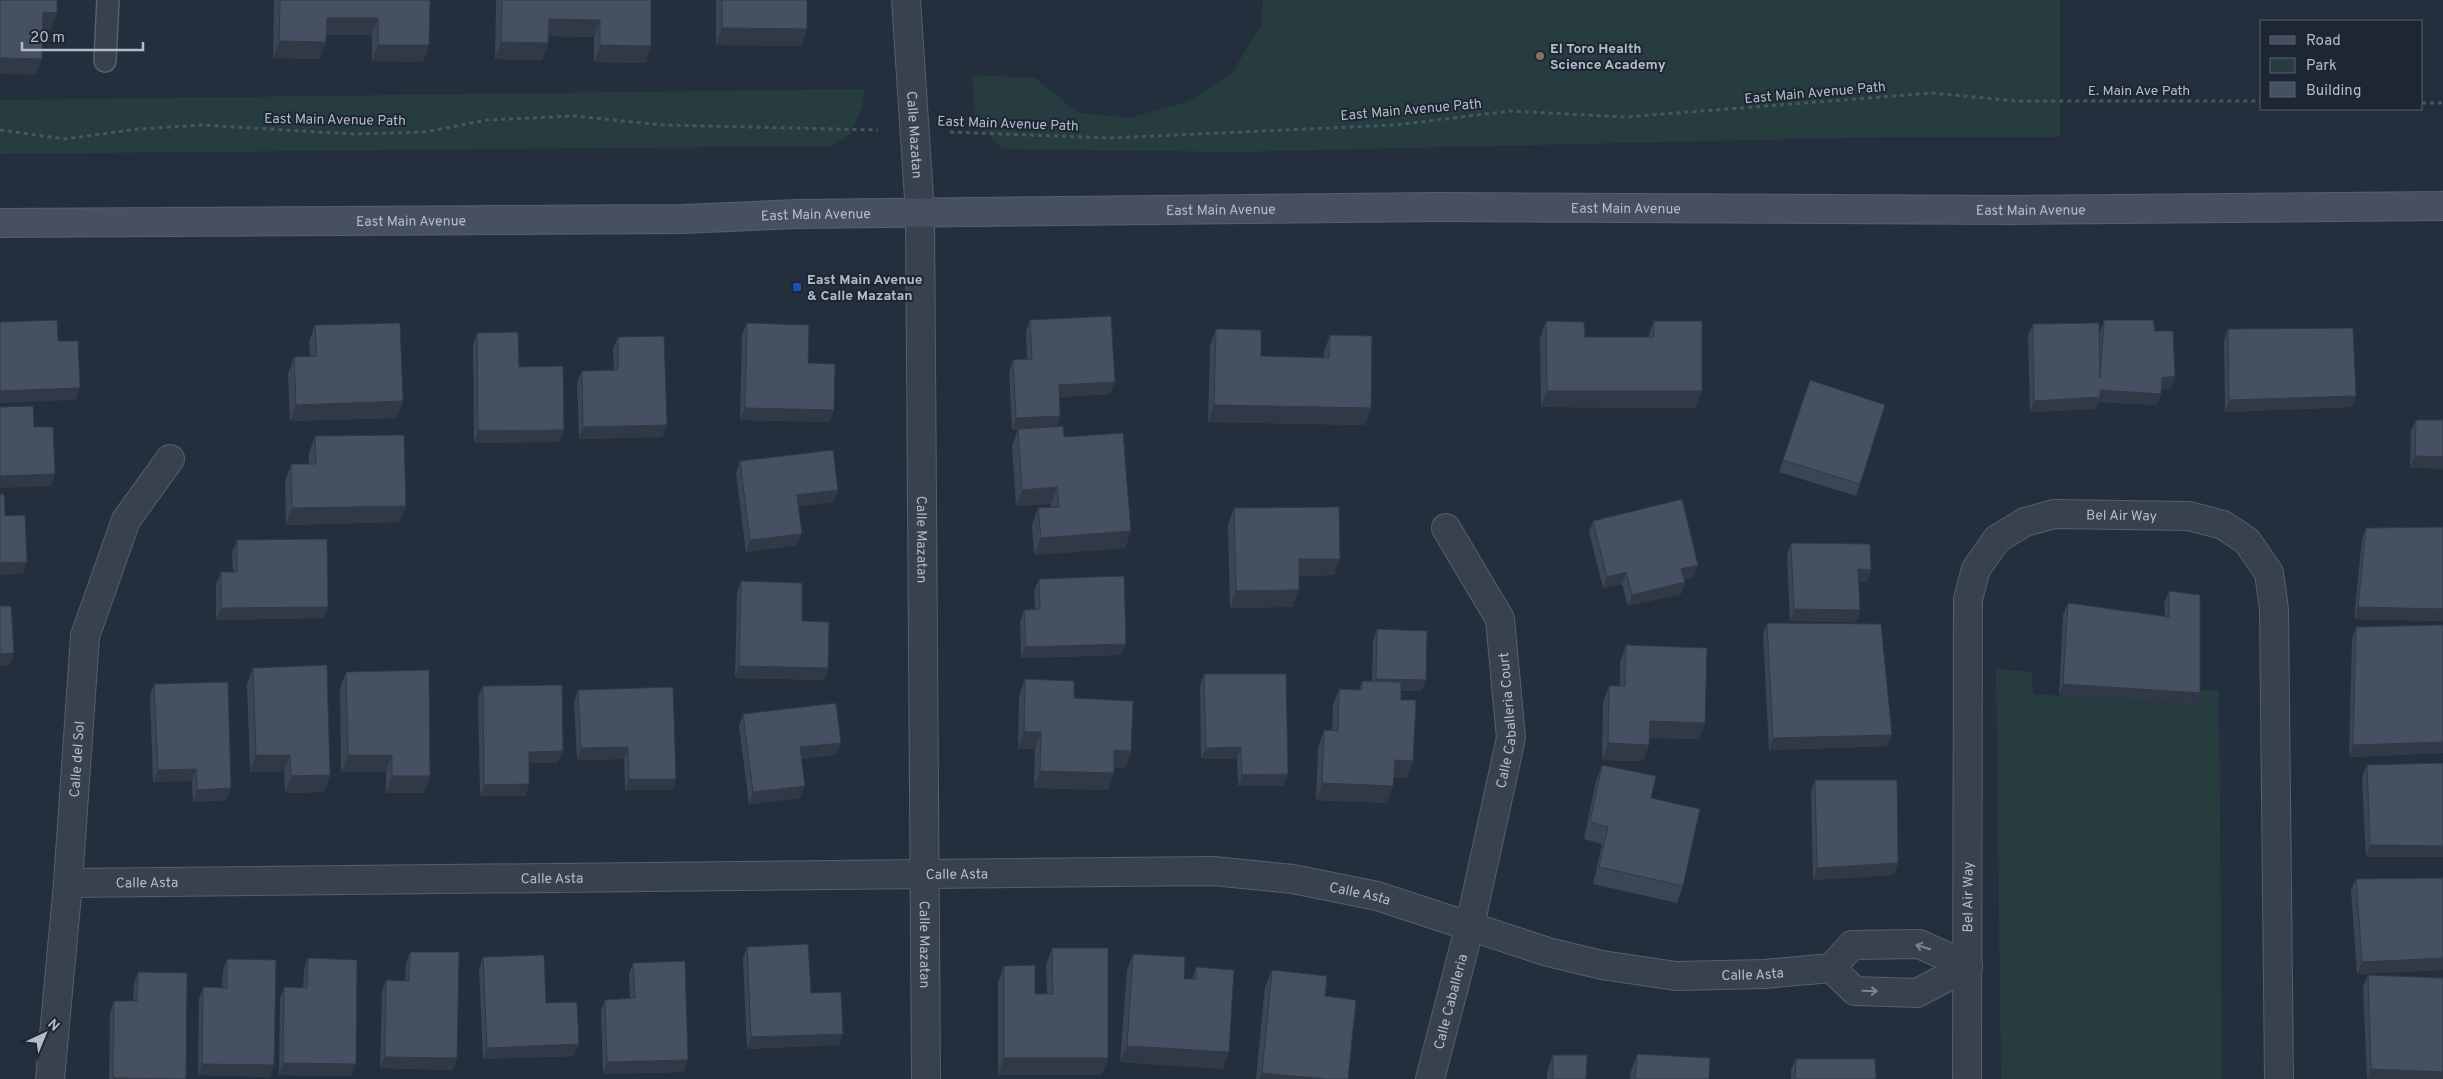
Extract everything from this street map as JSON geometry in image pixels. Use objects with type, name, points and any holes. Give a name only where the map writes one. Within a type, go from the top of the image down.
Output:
[{"type":"main road","name":"East Main Avenue","points":[[0,223],[683,219],[920,213],[1440,207],[2024,210],[2443,206]]},
{"type":"street","name":"Calle Mazatan","points":[[906,0],[920,213],[926,1079]]},
{"type":"street","name":"Calle del Sol","points":[[50,1079],[68,883],[85,636],[126,520],[170,459]]},
{"type":"street","name":"Bel Air Way","points":[[1967,1079],[1968,599],[1976,569],[1997,539],[2025,522],[2054,514],[2189,516],[2224,525],[2247,541],[2269,573],[2274,609],[2279,1079]]},
{"type":"street","name":"Calle Caballeria Court","points":[[1446,528],[1500,619],[1511,738],[1470,925]]},
{"type":"street","name":"Calle Asta","points":[[68,883],[924,872],[1213,871],[1293,879],[1368,894],[1470,925],[1548,952],[1602,965],[1676,976],[1764,974],[1831,968]]},
{"type":"street","name":"Calle Caballeria","points":[[1430,1079],[1470,925]]},
{"type":"street","points":[[1919,944],[1968,966],[1917,993],[1855,991],[1831,968],[1852,945],[1919,944]]},
{"type":"lane","points":[[105,61],[108,0]]},
{"type":"path","name":"East Main Avenue Path","points":[[0,130],[65,139],[138,129],[202,125],[353,134],[425,132],[487,120],[574,116],[663,125],[1110,138],[1394,125],[1511,111],[1625,117],[1933,93],[2016,101]]},
{"type":"path","name":"E. Main Ave Path","points":[[2016,101],[2260,102]]},
{"type":"path","points":[[2423,103],[2443,103]]},
{"type":"green space","points":[[1263,0],[2060,0],[2060,137],[1883,137],[1235,152],[1002,149],[975,119],[972,75],[1035,78],[1077,112],[1128,118],[1187,102],[1231,74],[1261,26]]},
{"type":"green space","points":[[865,89],[862,107],[851,134],[832,146],[0,154],[0,100]]},
{"type":"green space","points":[[1996,669],[2032,672],[2033,694],[2195,704],[2197,690],[2219,690],[2222,1079],[2001,1079]]},
{"type":"building","points":[[0,0],[57,0],[57,13],[43,12],[42,59],[0,58]]},
{"type":"building","points":[[280,0],[430,0],[429,45],[378,45],[378,18],[327,18],[326,42],[279,41]]},
{"type":"building","points":[[502,0],[651,0],[651,46],[600,45],[600,20],[549,19],[548,43],[501,42]]},
{"type":"building","points":[[722,0],[807,0],[807,29],[722,28]]},
{"type":"building","points":[[1111,316],[1115,382],[1059,385],[1060,416],[1016,418],[1013,360],[1032,359],[1030,320]]},
{"type":"building","points":[[57,320],[58,341],[78,341],[80,388],[0,391],[0,322]]},
{"type":"building","points":[[2104,320],[2153,320],[2155,331],[2173,331],[2175,376],[2162,378],[2161,394],[2100,390],[2100,397],[2034,401],[2033,324],[2099,323],[2100,378]]},
{"type":"building","points":[[1546,321],[1584,322],[1585,337],[1654,337],[1654,321],[1702,321],[1702,391],[1547,391]]},
{"type":"building","points":[[400,323],[403,401],[296,405],[294,357],[317,356],[315,325]]},
{"type":"building","points":[[747,323],[809,325],[808,363],[835,364],[834,410],[745,408]]},
{"type":"building","points":[[2353,328],[2356,396],[2229,400],[2228,329]]},
{"type":"building","points":[[1216,329],[1261,330],[1261,356],[1329,358],[1330,335],[1372,336],[1371,408],[1214,405]]},
{"type":"building","points":[[518,332],[519,367],[563,366],[564,430],[478,431],[477,333]]},
{"type":"building","points":[[664,336],[667,425],[583,427],[582,371],[618,370],[618,337]]},
{"type":"building","points":[[1810,380],[1885,405],[1860,484],[1783,460]]},
{"type":"building","points":[[33,406],[34,427],[53,427],[55,474],[0,476],[0,407]]},
{"type":"building","points":[[2416,420],[2443,420],[2443,457],[2415,456]]},
{"type":"building","points":[[1063,426],[1064,437],[1123,433],[1131,531],[1041,538],[1038,508],[1059,507],[1057,487],[1022,490],[1018,429]]},
{"type":"building","points":[[404,435],[406,506],[292,508],[291,464],[316,464],[315,436]]},
{"type":"building","points":[[833,450],[838,490],[797,495],[802,534],[750,540],[740,461]]},
{"type":"building","points":[[0,494],[4,494],[5,516],[25,515],[27,562],[0,563]]},
{"type":"building","points":[[1682,499],[1698,565],[1681,569],[1685,582],[1632,595],[1626,572],[1607,577],[1593,521]]},
{"type":"building","points":[[1339,507],[1340,559],[1299,559],[1299,590],[1236,591],[1234,508]]},
{"type":"building","points":[[2443,527],[2443,609],[2358,607],[2366,528]]},
{"type":"building","points":[[327,539],[328,607],[221,608],[221,572],[237,572],[237,540]]},
{"type":"building","points":[[1791,543],[1870,544],[1871,570],[1858,569],[1860,610],[1794,609]]},
{"type":"building","points":[[1124,576],[1126,644],[1026,647],[1024,610],[1040,609],[1039,579]]},
{"type":"building","points":[[741,581],[802,583],[802,621],[829,622],[828,668],[739,666]]},
{"type":"building","points":[[2169,591],[2200,595],[2200,693],[2063,684],[2068,603],[2169,617]]},
{"type":"building","points":[[0,606],[11,606],[14,653],[0,654]]},
{"type":"building","points":[[1767,623],[1881,624],[1892,735],[1773,738]]},
{"type":"building","points":[[2443,625],[2443,742],[2353,745],[2356,627]]},
{"type":"building","points":[[1377,629],[1427,631],[1426,680],[1376,679]]},
{"type":"building","points":[[1626,645],[1707,648],[1705,723],[1650,721],[1649,745],[1608,743],[1609,686],[1625,686]]},
{"type":"building","points":[[327,665],[330,775],[291,776],[290,755],[256,755],[253,668]]},
{"type":"building","points":[[429,670],[430,776],[392,776],[392,755],[348,755],[346,672]]},
{"type":"building","points":[[1204,674],[1286,674],[1288,774],[1242,775],[1241,747],[1206,748]]},
{"type":"building","points":[[1025,679],[1074,681],[1074,698],[1133,701],[1131,751],[1114,750],[1114,773],[1040,771],[1041,732],[1024,732]]},
{"type":"building","points":[[1362,681],[1401,682],[1401,700],[1416,700],[1413,761],[1395,760],[1393,786],[1322,783],[1324,730],[1338,731],[1339,689],[1362,690]]},
{"type":"building","points":[[228,682],[231,788],[197,790],[196,769],[158,770],[154,684]]},
{"type":"building","points":[[562,685],[563,751],[529,752],[529,784],[484,785],[483,686]]},
{"type":"building","points":[[673,687],[676,779],[629,779],[628,747],[581,748],[578,690]]},
{"type":"building","points":[[836,703],[841,743],[800,747],[805,786],[753,792],[743,714]]},
{"type":"building","points":[[2443,763],[2443,846],[2370,845],[2367,765]]},
{"type":"building","points":[[1602,765],[1656,776],[1651,798],[1700,809],[1683,886],[1599,867],[1608,827],[1590,822]]},
{"type":"building","points":[[1815,780],[1897,780],[1898,863],[1817,868]]},
{"type":"building","points":[[2443,878],[2443,958],[2362,962],[2356,879]]},
{"type":"building","points":[[808,944],[811,993],[841,992],[843,1034],[751,1037],[747,947]]},
{"type":"building","points":[[1052,948],[1108,948],[1108,1058],[1004,1058],[1004,966],[1035,965],[1035,994],[1053,994]]},
{"type":"building","points":[[410,952],[459,952],[457,1058],[385,1057],[386,980],[409,981]]},
{"type":"building","points":[[1133,954],[1185,957],[1184,979],[1196,979],[1196,967],[1234,970],[1229,1052],[1127,1046]]},
{"type":"building","points":[[544,955],[546,1003],[577,1002],[579,1044],[487,1048],[483,957]]},
{"type":"building","points":[[308,958],[357,960],[356,1064],[283,1063],[284,987],[307,988]]},
{"type":"building","points":[[227,959],[276,960],[274,1065],[202,1064],[203,987],[227,988]]},
{"type":"building","points":[[685,961],[688,1060],[607,1062],[605,1000],[635,998],[633,963]]},
{"type":"building","points":[[1272,970],[1327,976],[1325,996],[1356,1000],[1348,1079],[1325,1079],[1262,1073]]},
{"type":"building","points":[[138,972],[187,973],[186,1079],[113,1078],[114,1001],[137,1001]]},
{"type":"building","points":[[2368,975],[2443,978],[2443,1072],[2371,1069]]},
{"type":"building","points":[[1637,1054],[1710,1058],[1709,1079],[1635,1079]]},
{"type":"building","points":[[1553,1055],[1587,1055],[1586,1079],[1553,1079]]},
{"type":"building","points":[[1796,1059],[1875,1059],[1876,1079],[1795,1079]]},
{"type":"place","name":"El Toro Health Science Academy","points":[[1540,56]]},
{"type":"place","name":"East Main Avenue & Calle Mazatan","points":[[797,287]]}]
